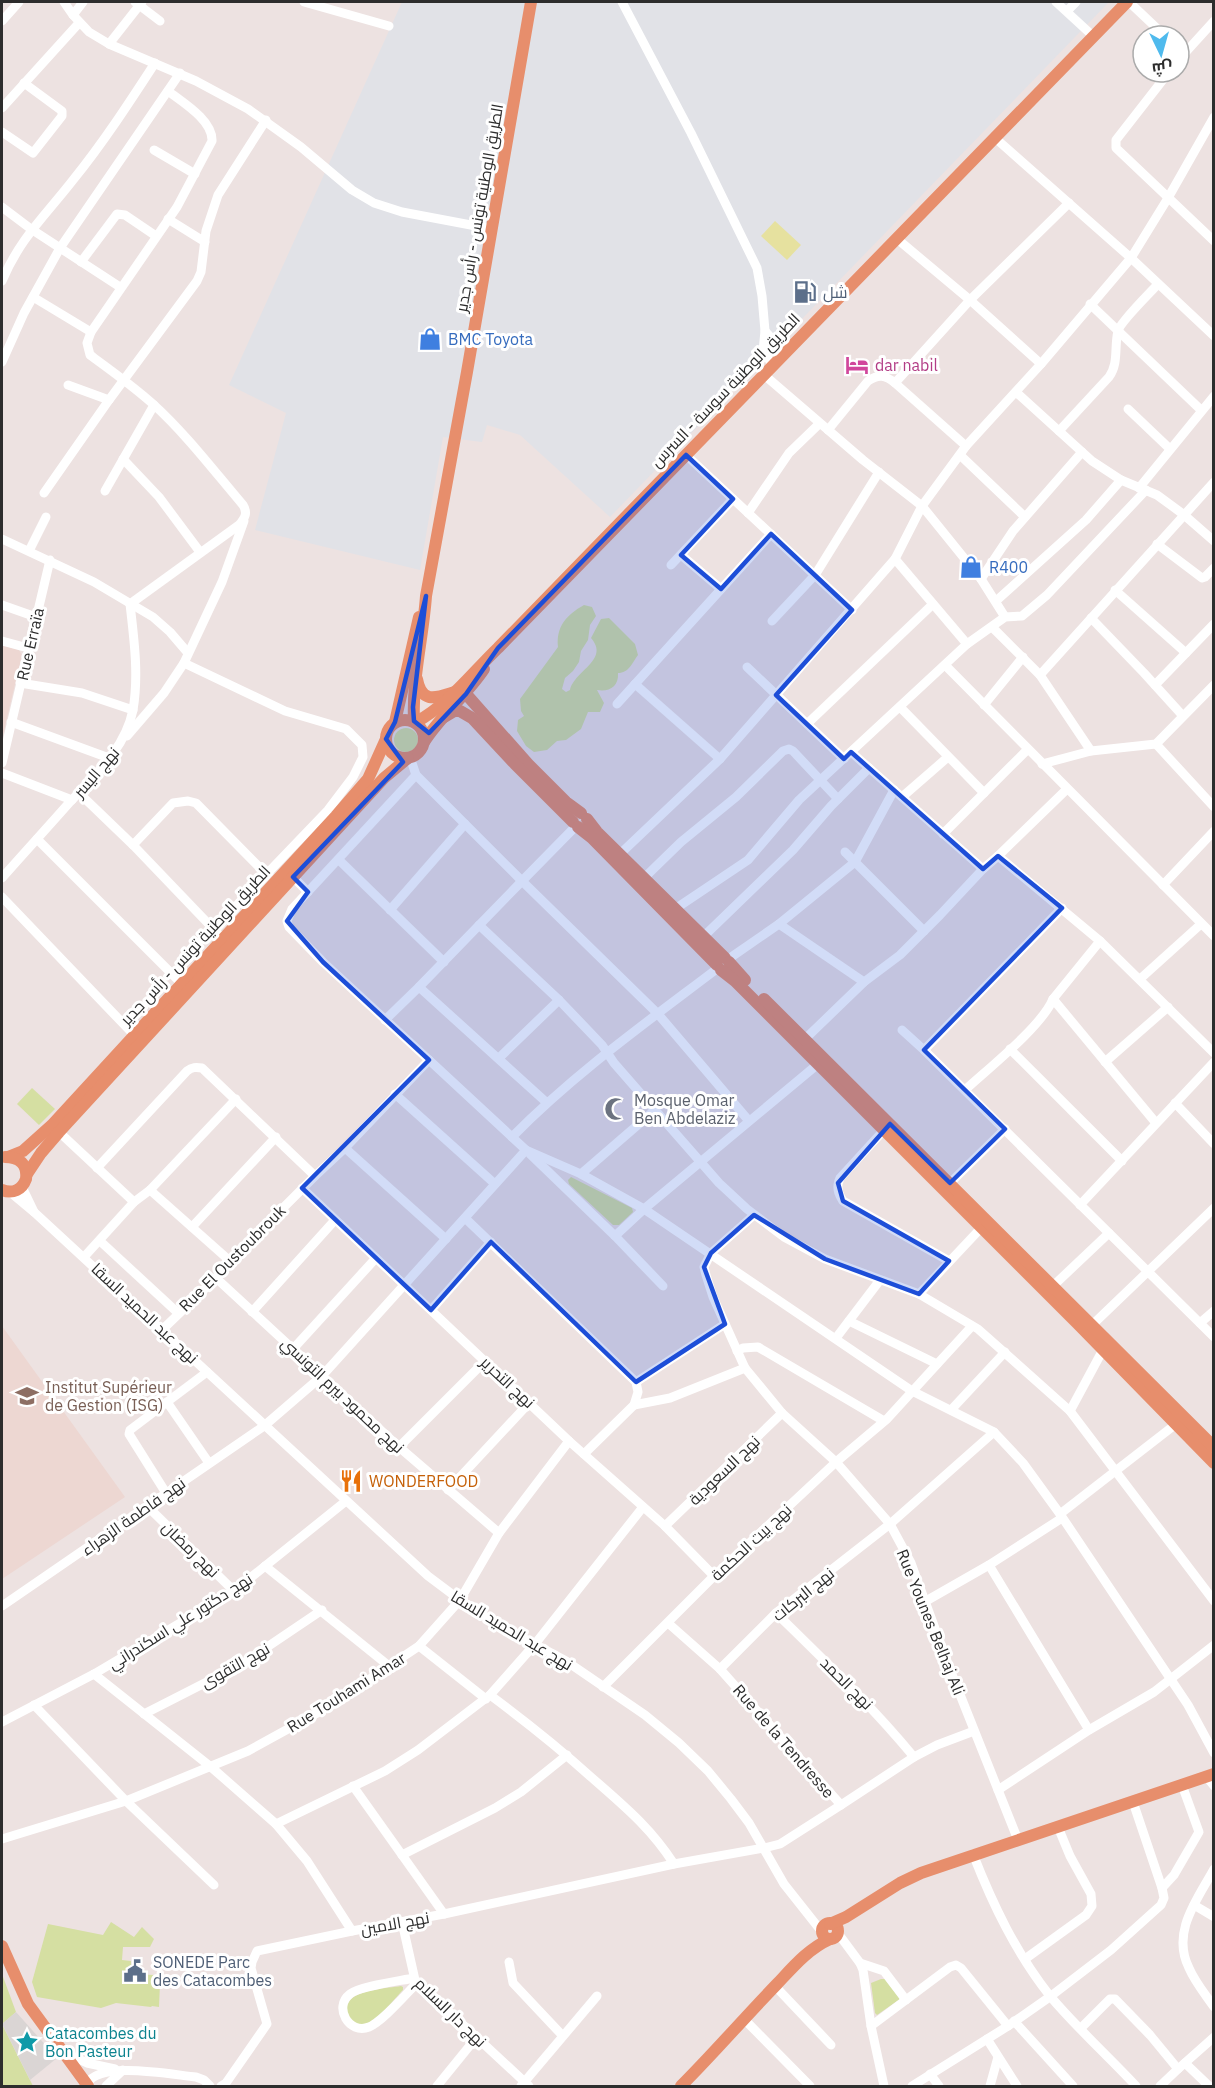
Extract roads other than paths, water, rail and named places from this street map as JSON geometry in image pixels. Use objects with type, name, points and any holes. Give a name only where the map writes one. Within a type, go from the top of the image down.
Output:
[{"type":"main road","name":"الطريق الوطنية تونس - رأس جدير","points":[[415,722],[413,696],[426,596],[531,2]]},
{"type":"main road","name":"الطريق الوطنية سوسة - السرس","points":[[424,741],[498,648],[772,364],[1128,2]]},
{"type":"main road","name":"الطريق الوطنية تونس - رأس جدير","points":[[395,722],[405,684],[414,633],[426,596]]},
{"type":"main road","points":[[416,672],[419,688],[425,695],[442,698],[460,693],[571,806],[592,838],[805,1040],[1053,1286],[1088,1328],[1214,1463]]},
{"type":"main road","name":"الطريق الوطنية سوسة - السرس","points":[[415,722],[460,693]]},
{"type":"main road","points":[[444,717],[453,711],[460,711],[472,717],[515,764],[579,821],[593,828],[703,937],[735,981],[981,1228],[1088,1328]]},
{"type":"main road","points":[[401,720],[415,722],[423,730],[424,741],[420,752],[409,757],[395,755],[390,751],[386,739],[390,726],[401,720]]},
{"type":"main road","name":"الطريق الوطنية تونس - رأس جدير","points":[[4,1157],[23,1151],[35,1141],[135,1036],[223,939],[272,874],[368,779],[386,739]]},
{"type":"main road","name":"الطريق الوطنية تونس - رأس جدير","points":[[22,1187],[36,1159],[59,1132],[384,778],[409,757]]},
{"type":"main road","points":[[4,1157],[14,1157],[23,1163],[27,1174]]},
{"type":"main road","points":[[5,1192],[22,1187]]},
{"type":"main road","points":[[1105,1346],[1213,1446]]},
{"type":"main road","points":[[681,2086],[743,2018],[830,1932],[852,1913],[900,1883],[973,1854],[1182,1785],[1211,1778]]},
{"type":"main road","points":[[2,1948],[28,2004],[88,2085]]},
{"type":"street","points":[[2,21],[18,2]]},
{"type":"street","points":[[64,2],[89,32],[109,44],[180,73],[266,120],[352,190],[374,203],[402,212],[492,229]]},
{"type":"street","points":[[2,108],[76,19],[82,2]]},
{"type":"street","points":[[304,2],[389,26]]},
{"type":"street","points":[[622,2],[747,245],[760,282],[765,331],[763,351],[772,364]]},
{"type":"street","points":[[1056,2],[1093,36]]},
{"type":"street","points":[[1067,11],[1076,2]]},
{"type":"street","points":[[1128,2],[1152,24]]},
{"type":"street","points":[[109,44],[139,3],[160,21]]},
{"type":"street","points":[[1191,44],[1214,21]]},
{"type":"street","points":[[2,281],[17,250],[31,229],[73,180],[155,63]]},
{"type":"street","points":[[2,362],[33,297],[60,248],[180,73]]},
{"type":"street","points":[[2,132],[33,153],[62,116],[62,111],[24,83]]},
{"type":"street","points":[[1160,84],[1116,140],[1116,148],[1214,241]]},
{"type":"street","points":[[122,742],[164,693],[184,663],[222,582],[239,538],[246,512],[243,505],[192,444],[154,405],[124,379],[90,355],[87,343],[91,332],[120,287],[168,219],[212,141],[212,136],[205,123],[168,91]]},
{"type":"street","points":[[620,854],[720,759],[895,559],[922,506],[966,446],[1041,364],[1131,258],[1214,117]]},
{"type":"street","points":[[44,493],[196,281],[201,272],[206,231],[218,195],[266,120]]},
{"type":"street","points":[[994,137],[1131,258],[1214,336]]},
{"type":"street","points":[[154,150],[195,174]]},
{"type":"street","points":[[895,383],[970,300],[1069,202]]},
{"type":"street","points":[[2,207],[31,229],[120,287]]},
{"type":"street","points":[[81,262],[117,214],[125,215],[156,236]]},
{"type":"street","points":[[168,219],[205,242]]},
{"type":"street","points":[[896,238],[1041,364]]},
{"type":"street","points":[[1059,431],[1113,372],[1118,329],[1158,284]]},
{"type":"street","points":[[33,297],[91,332]]},
{"type":"street","points":[[1090,304],[1201,410]]},
{"type":"street","points":[[765,331],[784,352]]},
{"type":"street","points":[[763,374],[819,424],[922,506],[981,579],[1005,617]]},
{"type":"street","points":[[828,430],[868,381],[876,376],[882,376],[895,383],[966,446]]},
{"type":"street","points":[[68,384],[109,400]]},
{"type":"street","points":[[1016,392],[1082,452],[1121,480],[1142,489],[1183,514],[1214,541]]},
{"type":"street","points":[[675,909],[748,860],[799,800],[968,644],[1005,617],[1022,616],[1047,595],[1142,489],[1170,449],[1214,396]]},
{"type":"street","points":[[105,491],[154,405]]},
{"type":"street","points":[[1128,409],[1170,449]]},
{"type":"street","points":[[748,513],[789,453],[819,424]]},
{"type":"street","points":[[981,579],[1025,517],[1082,452]]},
{"type":"street","points":[[686,455],[852,610]]},
{"type":"street","points":[[960,455],[1025,517]]},
{"type":"street","points":[[123,459],[159,497],[200,552]]},
{"type":"street","points":[[772,621],[815,575],[879,472]]},
{"type":"street","points":[[996,602],[1086,520],[1121,480]]},
{"type":"street","points":[[1040,675],[1214,482]]},
{"type":"street","points":[[671,565],[733,500]]},
{"type":"street","points":[[29,551],[46,517]]},
{"type":"street","points":[[130,604],[239,525],[245,518]]},
{"type":"street","points":[[617,704],[771,534]]},
{"type":"street","points":[[2,539],[94,582],[130,604],[161,624],[188,653]]},
{"type":"street","points":[[1157,544],[1202,578],[1214,568]]},
{"type":"street","points":[[681,555],[721,589]]},
{"type":"street","points":[[895,559],[968,644]]},
{"type":"street","name":"Rue Erraïa","points":[[2,763],[50,560]]},
{"type":"street","points":[[1115,590],[1186,653]]},
{"type":"street","points":[[807,724],[933,603]]},
{"type":"street","name":"نهج اليسر","points":[[2,878],[122,742],[133,710],[136,666],[130,604]]},
{"type":"street","points":[[2,605],[36,617]]},
{"type":"street","points":[[1090,618],[1183,716]]},
{"type":"street","points":[[1155,685],[1214,624]]},
{"type":"street","points":[[992,627],[1040,675],[1091,751]]},
{"type":"street","points":[[2,641],[28,648]]},
{"type":"street","points":[[984,705],[1023,657]]},
{"type":"street","points":[[184,663],[285,711],[346,729],[357,738],[362,746],[363,758],[360,767],[332,813]]},
{"type":"street","points":[[945,665],[1214,936]]},
{"type":"street","points":[[747,667],[807,724],[848,756],[869,768],[983,868]]},
{"type":"street","points":[[20,683],[82,693],[133,710]]},
{"type":"street","points":[[635,684],[720,759]]},
{"type":"street","points":[[1042,764],[1091,751],[1156,744],[1214,685]]},
{"type":"street","points":[[900,707],[984,793]]},
{"type":"street","points":[[11,722],[109,758]]},
{"type":"street","points":[[1156,744],[1214,807]]},
{"type":"street","points":[[644,879],[681,842],[736,797],[783,751],[789,749],[793,751],[838,799]]},
{"type":"street","points":[[943,834],[1027,750]]},
{"type":"street","points":[[409,757],[416,775],[658,1014],[749,1121]]},
{"type":"street","points":[[902,797],[948,757]]},
{"type":"street","points":[[703,937],[793,850],[869,768]]},
{"type":"street","points":[[2,773],[76,796],[133,845],[223,939]]},
{"type":"street","points":[[416,775],[287,916],[289,927],[322,962],[526,1150],[663,1286]]},
{"type":"street","points":[[805,1040],[864,982],[900,955],[983,868],[1067,789]]},
{"type":"street","points":[[512,1137],[546,1102],[607,1052],[779,924],[855,862],[894,790]]},
{"type":"street","points":[[133,845],[173,803],[188,801],[196,803],[272,874],[213,930]]},
{"type":"street","points":[[385,1020],[579,821]]},
{"type":"street","points":[[390,910],[465,824]]},
{"type":"street","points":[[1163,885],[1214,831]]},
{"type":"street","points":[[37,839],[182,984]]},
{"type":"street","points":[[845,852],[924,931]]},
{"type":"street","points":[[998,856],[1100,941],[1214,1053]]},
{"type":"street","points":[[339,860],[444,962]]},
{"type":"street","points":[[293,877],[308,892]]},
{"type":"street","points":[[2,897],[135,1036]]},
{"type":"street","points":[[924,1050],[1062,908]]},
{"type":"street","points":[[779,924],[864,982]]},
{"type":"street","points":[[1140,979],[1201,924]]},
{"type":"street","points":[[479,925],[559,1000],[607,1052],[655,1110],[734,1197],[754,1215],[784,1237],[825,1258],[919,1294],[972,1326],[1005,1352],[1070,1411],[1214,1601]]},
{"type":"street","points":[[965,1090],[1049,1010],[1053,999],[1100,941]]},
{"type":"street","points":[[419,987],[546,1102]]},
{"type":"street","points":[[1053,999],[1156,1123]]},
{"type":"street","points":[[499,1058],[559,1000]]},
{"type":"street","points":[[1105,1062],[1168,1007]]},
{"type":"street","points":[[902,1030],[1214,1337]]},
{"type":"street","points":[[1010,1049],[1122,1161]]},
{"type":"street","name":"Rue El Oustoubrouk","points":[[163,1329],[216,1278],[302,1188],[345,1148],[429,1060]]},
{"type":"street","points":[[1080,1205],[1214,1062]]},
{"type":"street","points":[[615,1236],[644,1209],[818,1064]]},
{"type":"street","points":[[98,1168],[192,1068],[202,1068],[315,1176]]},
{"type":"street","points":[[395,1094],[495,1184]]},
{"type":"street","points":[[84,1257],[134,1202],[150,1190],[236,1099]]},
{"type":"street","points":[[1175,1103],[1214,1144]]},
{"type":"street","points":[[581,1173],[655,1110]]},
{"type":"street","points":[[950,1184],[1005,1129]]},
{"type":"street","points":[[884,1130],[840,1178],[839,1195],[843,1201],[949,1261]]},
{"type":"street","points":[[59,1132],[134,1202]]},
{"type":"street","points":[[192,1227],[276,1137]]},
{"type":"street","points":[[345,1148],[446,1239]]},
{"type":"street","points":[[526,1150],[581,1173],[644,1209],[912,1391],[994,1432],[1023,1463],[1061,1516],[1188,1705],[1214,1753]]},
{"type":"street","name":"نهج فاطمة الزهراء","points":[[2,1606],[264,1426],[322,1376],[526,1150]]},
{"type":"street","points":[[22,1187],[34,1212]]},
{"type":"street","name":"نهج التحرير","points":[[302,1188],[569,1441],[665,1526],[714,1576]]},
{"type":"street","points":[[150,1190],[230,1261]]},
{"type":"street","name":"نهج عبد الحميد السقا","points":[[5,1192],[34,1212],[84,1257],[428,1576],[497,1624],[566,1661],[645,1715],[708,1771],[749,1823],[784,1884],[810,1915],[849,1948],[860,1963],[884,2086]]},
{"type":"street","points":[[1088,1328],[1214,1208]]},
{"type":"street","points":[[711,1253],[754,1215]]},
{"type":"street","points":[[465,1218],[636,1382],[638,1392],[634,1405],[584,1454]]},
{"type":"street","points":[[252,1312],[335,1220]]},
{"type":"street","points":[[919,1294],[981,1228]]},
{"type":"street","points":[[1053,1286],[1109,1233]]},
{"type":"street","points":[[100,1240],[178,1313]]},
{"type":"street","points":[[431,1310],[491,1242]]},
{"type":"street","name":"Rue Younes Belhaj Ali","points":[[711,1253],[704,1267],[706,1275],[745,1368],[783,1413],[836,1462],[890,1524],[911,1563],[1018,1840]]},
{"type":"street","points":[[292,1349],[376,1258]]},
{"type":"street","name":"نهج محمود بيرم التونسي","points":[[216,1278],[399,1448],[499,1533]]},
{"type":"street","points":[[836,1338],[880,1280]]},
{"type":"street","points":[[1200,1323],[1214,1311]]},
{"type":"street","points":[[849,1320],[937,1364]]},
{"type":"street","points":[[636,1382],[725,1324]]},
{"type":"street","name":"نهج بيت الحكمة","points":[[603,1687],[714,1576],[836,1462],[884,1421],[972,1326]]},
{"type":"street","points":[[1070,1411],[1105,1346]]},
{"type":"street","points":[[737,1351],[743,1348],[758,1347],[884,1421]]},
{"type":"street","points":[[951,1410],[1005,1352]]},
{"type":"street","points":[[399,1448],[485,1361]]},
{"type":"street","points":[[634,1405],[670,1398],[745,1368]]},
{"type":"street","points":[[166,1493],[129,1434],[130,1430],[207,1372]]},
{"type":"street","points":[[167,1402],[209,1462]]},
{"type":"street","points":[[448,1490],[530,1402]]},
{"type":"street","name":"نهج السعودية","points":[[665,1526],[783,1413]]},
{"type":"street","points":[[926,1601],[989,1565],[1061,1516],[1176,1424]]},
{"type":"street","name":"نهج البركات","points":[[720,1669],[776,1613],[890,1524],[994,1432]]},
{"type":"street","name":"Rue Touhami Amar","points":[[2,1839],[126,1801],[248,1751],[328,1707],[419,1646],[460,1600],[499,1533],[569,1441]]},
{"type":"street","name":"نهج دكتور علي اسكندراني","points":[[2,1722],[94,1674],[234,1591],[346,1501]]},
{"type":"street","name":"نهج رمضان","points":[[148,1507],[234,1591]]},
{"type":"street","points":[[276,1824],[385,1771],[418,1750],[488,1697],[535,1644],[643,1507]]},
{"type":"street","points":[[989,1565],[1089,1730]]},
{"type":"street","points":[[265,1566],[389,1666]]},
{"type":"street","name":"نهج التقوى","points":[[144,1714],[242,1664],[322,1610]]},
{"type":"street","name":"نهج الحمد","points":[[776,1613],[867,1703],[914,1757]]},
{"type":"street","name":"Rue de la Tendresse","points":[[668,1623],[720,1669],[841,1805],[914,1757],[937,1745],[974,1731]]},
{"type":"street","points":[[998,1790],[1089,1730],[1154,1692],[1214,1645]]},
{"type":"street","points":[[419,1646],[567,1755],[641,1820],[674,1864]]},
{"type":"street","name":"نهج الامين","points":[[94,1674],[211,1767],[276,1824],[307,1861],[352,1931],[780,1844],[841,1805]]},
{"type":"street","points":[[34,1706],[126,1801],[214,1885]]},
{"type":"street","points":[[402,1855],[495,1808],[521,1792],[567,1755]]},
{"type":"street","points":[[1162,1888],[1174,1875],[1198,1832],[1182,1785]]},
{"type":"street","points":[[354,1786],[444,1914]]},
{"type":"street","points":[[912,2086],[1011,2024],[1050,1996],[1111,1950],[1149,1918],[1163,1902],[1162,1888],[1133,1803]]},
{"type":"street","points":[[1024,1959],[1086,1915],[1092,1906],[1091,1894],[1070,1856],[1058,1827]]},
{"type":"street","points":[[973,1854],[992,1903],[1024,1959],[1050,1996],[1136,2086]]},
{"type":"street","points":[[1214,1869],[1184,1924],[1182,1935],[1187,1965],[1214,2007]]},
{"type":"street","points":[[1194,1905],[1214,1917]]},
{"type":"street","name":"نهج دار السلام","points":[[402,1922],[416,1980],[525,2085]]},
{"type":"street","points":[[221,2086],[226,2083],[267,2024],[252,1968],[257,1951],[352,1931]]},
{"type":"street","points":[[509,1962],[513,1983],[562,2035]]},
{"type":"street","points":[[860,1963],[884,1971],[906,2000]]},
{"type":"street","points":[[871,2026],[950,1967],[956,1965],[1011,2024],[1074,2086]]},
{"type":"street","points":[[416,1980],[372,2026],[360,2029],[349,2024],[345,2019],[343,2013],[345,2000],[354,1991],[416,1980]]},
{"type":"street","points":[[775,1986],[831,2045]]},
{"type":"street","points":[[525,2085],[562,2035],[597,1996]]},
{"type":"street","points":[[1081,2028],[1113,1998],[1182,2066],[1209,2086]]},
{"type":"street","points":[[743,2018],[809,2086]]},
{"type":"street","points":[[1160,2086],[1214,2037]]},
{"type":"street","points":[[437,2086],[476,2038]]},
{"type":"street","points":[[987,2039],[1017,2086]]},
{"type":"street","points":[[64,2052],[87,2063],[196,2077],[204,2080],[210,2086]]},
{"type":"street","points":[[990,2086],[998,2057]]},
{"type":"street","points":[[109,2085],[120,2069]]},
{"type":"street","points":[[88,2085],[91,2078],[120,2069]]},
{"type":"street","points":[[930,2074],[939,2086]]},
{"type":"place","name":"شل","points":[[805,292]]},
{"type":"place","name":"BMC Toyota","points":[[430,339]]},
{"type":"place","name":"dar nabil","points":[[857,365]]},
{"type":"place","name":"R400","points":[[971,567]]},
{"type":"place","name":"Mosque Omar Ben Abdelaziz","points":[[616,1109]]},
{"type":"place","name":"Institut Supérieur de Gestion (ISG)","points":[[27,1396]]},
{"type":"place","name":"WONDERFOOD","points":[[351,1481]]},
{"type":"place","name":"SONEDE Parc des Catacombes","points":[[135,1971]]},
{"type":"place","name":"Catacombes du Bon Pasteur","points":[[27,2042]]}]
